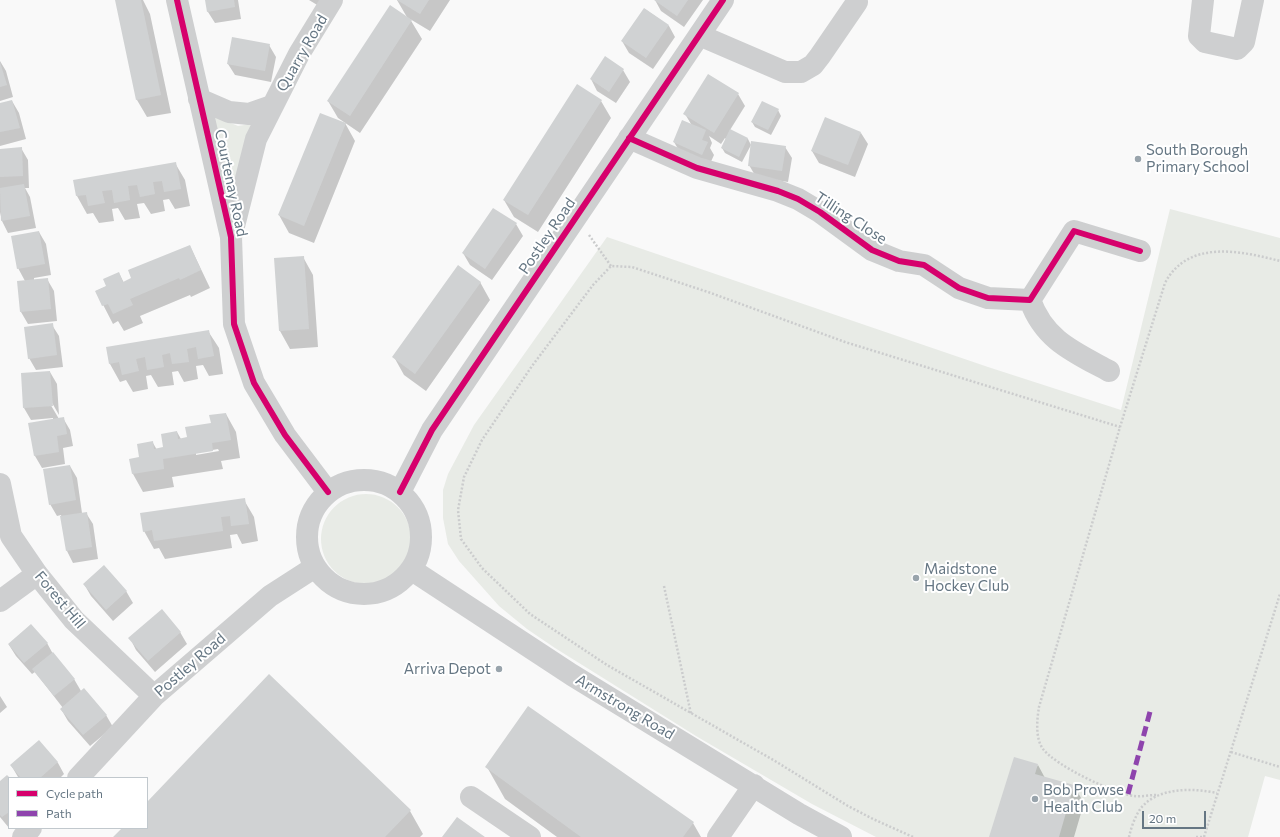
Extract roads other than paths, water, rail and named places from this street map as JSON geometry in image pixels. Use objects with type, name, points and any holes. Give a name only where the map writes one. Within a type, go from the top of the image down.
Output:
[{"type":"street","name":"Courtenay Road","points":[[177,0],[231,237],[234,324],[254,383],[285,435],[328,492]]},
{"type":"street","name":"Quarry Road","points":[[231,237],[256,138],[299,54],[332,0]]},
{"type":"street","name":"Postley Road","points":[[400,492],[432,430],[723,0]]},
{"type":"street","points":[[1203,0],[1199,36],[1205,42],[1237,49],[1244,42],[1252,0]]},
{"type":"street","points":[[699,35],[785,72],[801,72],[813,65],[857,2]]},
{"type":"street","name":"Quarry Road","points":[[199,99],[229,112],[248,114],[272,106]]},
{"type":"street","name":"Tilling Close","points":[[629,138],[697,168],[778,191],[798,200],[820,212],[872,250],[899,261],[924,265],[959,288],[988,298],[1030,300]]},
{"type":"street","points":[[1109,371],[1069,349],[1046,331],[1035,315],[1030,300],[1074,231],[1140,251]]},
{"type":"street","points":[[355,480],[378,481],[400,492],[416,510],[423,536],[412,570],[386,591],[361,595],[337,588],[315,567],[310,556],[306,538],[314,509],[328,492],[355,480]]},
{"type":"street","name":"Forest Hill","points":[[0,484],[11,536],[37,574],[74,620],[154,696]]},
{"type":"street","name":"Postley Road","points":[[79,777],[154,696],[270,596],[315,567]]},
{"type":"street","name":"Armstrong Road","points":[[412,570],[572,675],[754,785],[799,814],[841,837]]},
{"type":"street","points":[[0,601],[37,574]]},
{"type":"street","points":[[718,837],[754,785]]},
{"type":"street","points":[[471,797],[530,837]]},
{"type":"street","points":[[23,837],[30,829]]},
{"type":"place","name":"South Borough Primary School","points":[[1138,159]]},
{"type":"place","name":"Maidstone Hockey Club","points":[[916,578]]},
{"type":"place","name":"Arriva Depot","points":[[499,669]]},
{"type":"place","name":"Bob Prowse Health Club","points":[[1035,799]]}]
